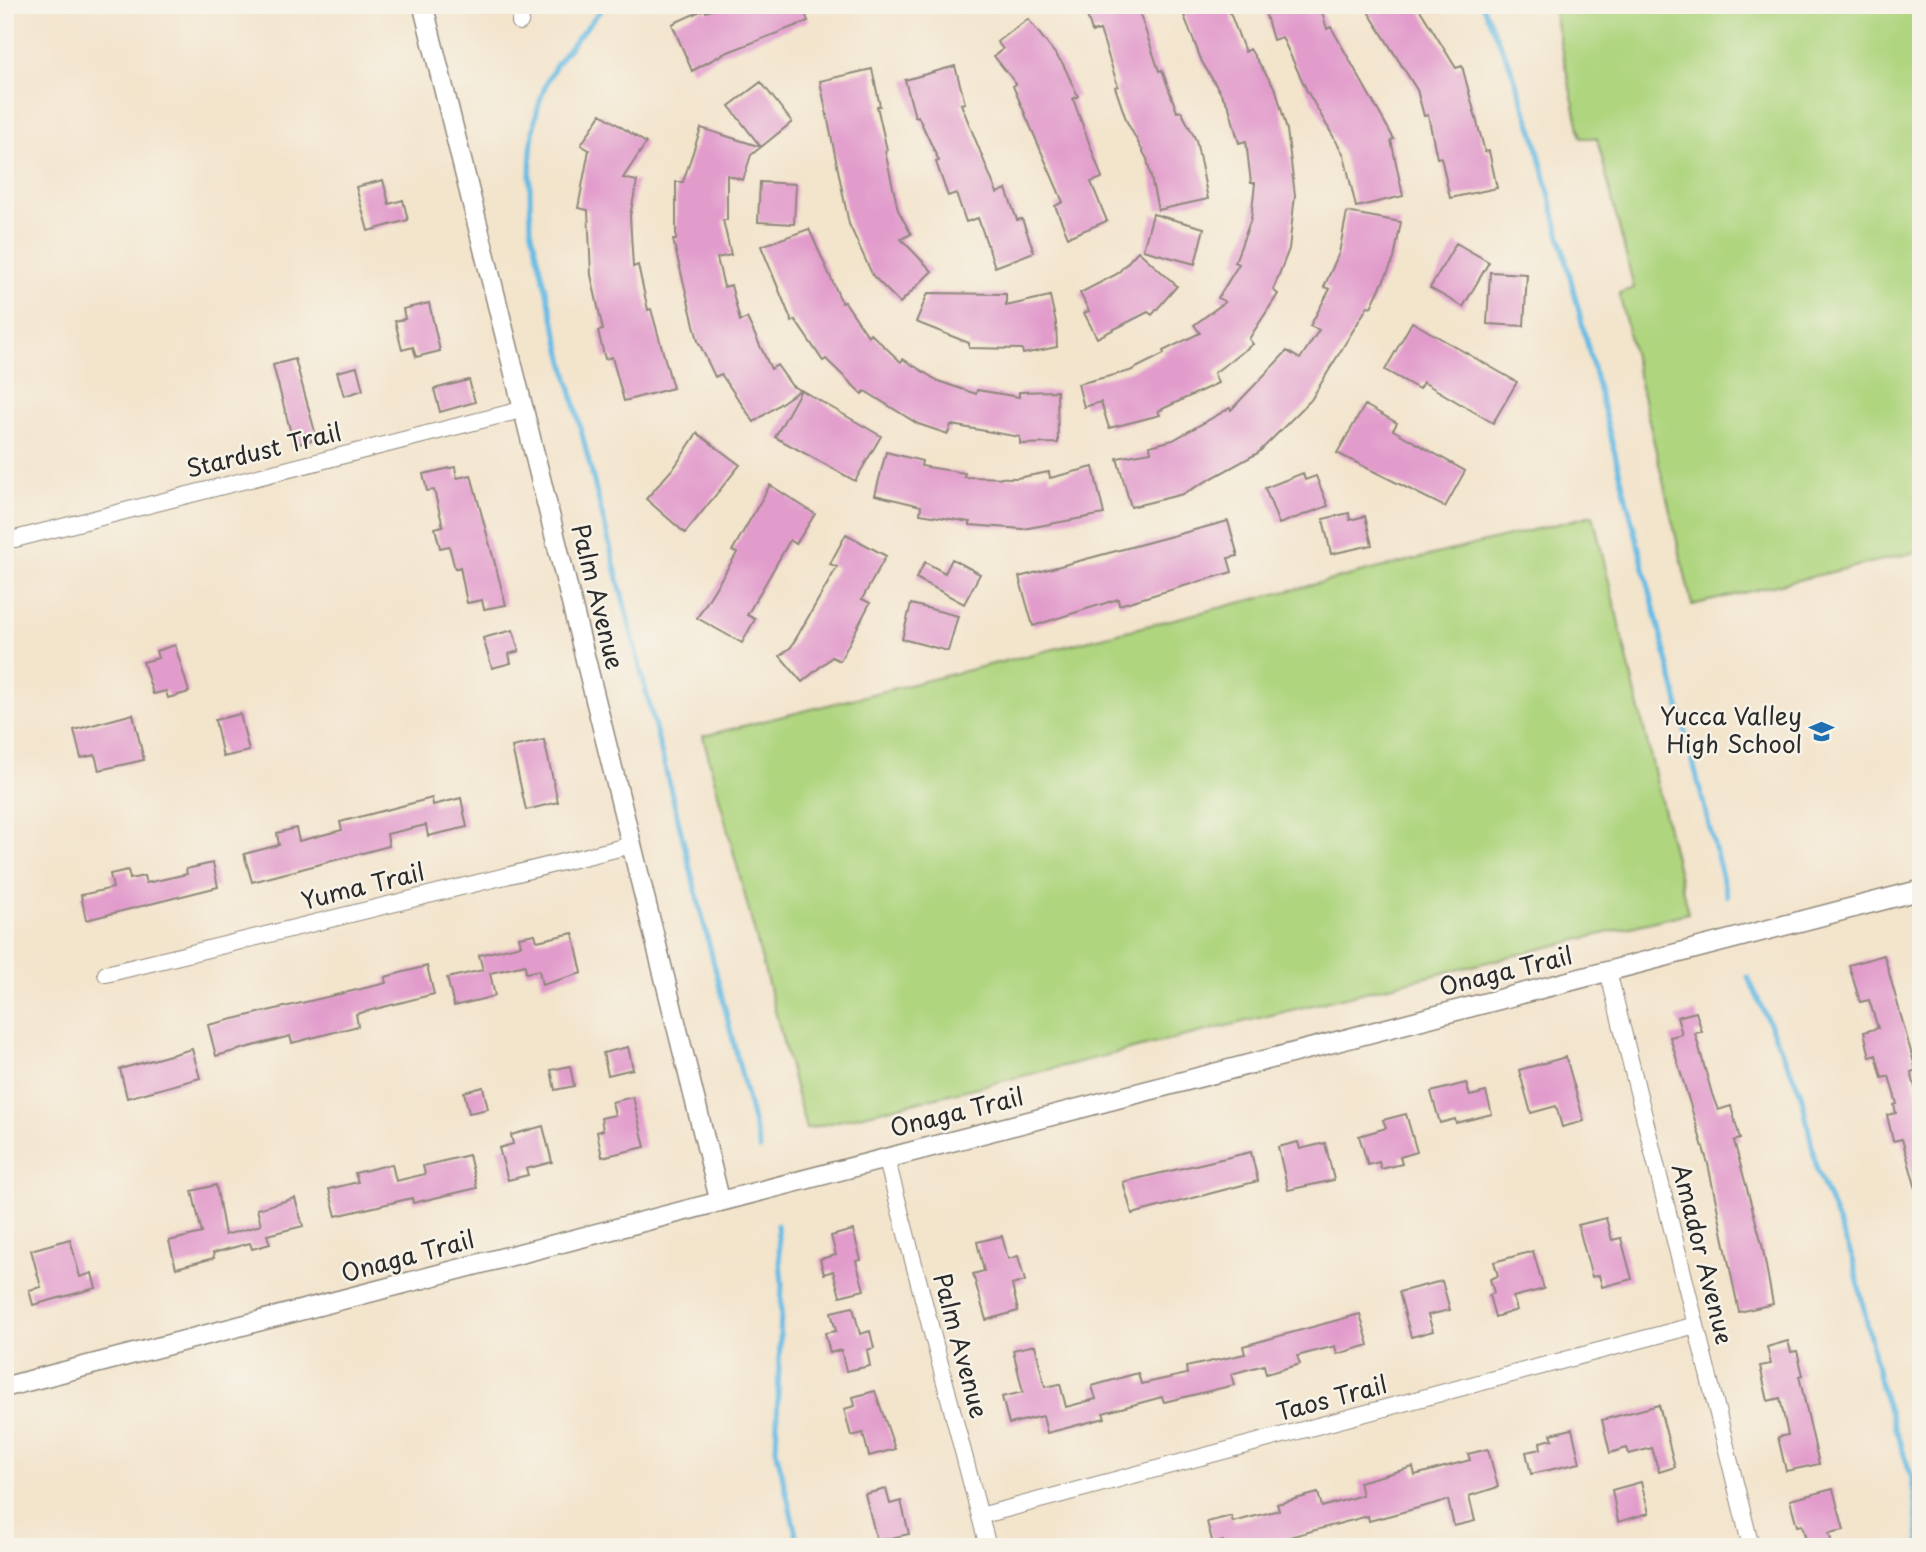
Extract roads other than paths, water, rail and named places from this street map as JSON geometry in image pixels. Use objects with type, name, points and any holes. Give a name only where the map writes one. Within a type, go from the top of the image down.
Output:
[{"type":"street","name":"Palm Avenue","points":[[423,5],[720,1201]]},
{"type":"street","name":"Stardust Trail","points":[[15,539],[525,409]]},
{"type":"street","name":"Yuma Trail","points":[[106,974],[632,845]]},
{"type":"street","name":"Onaga Trail","points":[[5,1387],[1921,890]]},
{"type":"street","name":"Amador Avenue","points":[[1608,971],[1751,1547]]},
{"type":"street","name":"Palm Avenue","points":[[887,1157],[988,1547]]},
{"type":"street","name":"Taos Trail","points":[[980,1516],[1696,1325]]},
{"type":"waterway","points":[[605,5],[557,64],[540,102],[530,166],[531,229],[760,1149]]},
{"type":"waterway","points":[[1482,5],[1511,68],[1534,134],[1727,896]]},
{"type":"waterway","points":[[1748,977],[1801,1093],[1817,1170],[1853,1259],[1881,1387],[1912,1478],[1920,1547]]},
{"type":"waterway","points":[[777,1225],[782,1284],[776,1449],[799,1547]]},
{"type":"place","name":"Yucca Valley High School","points":[[1822,731]]}]
